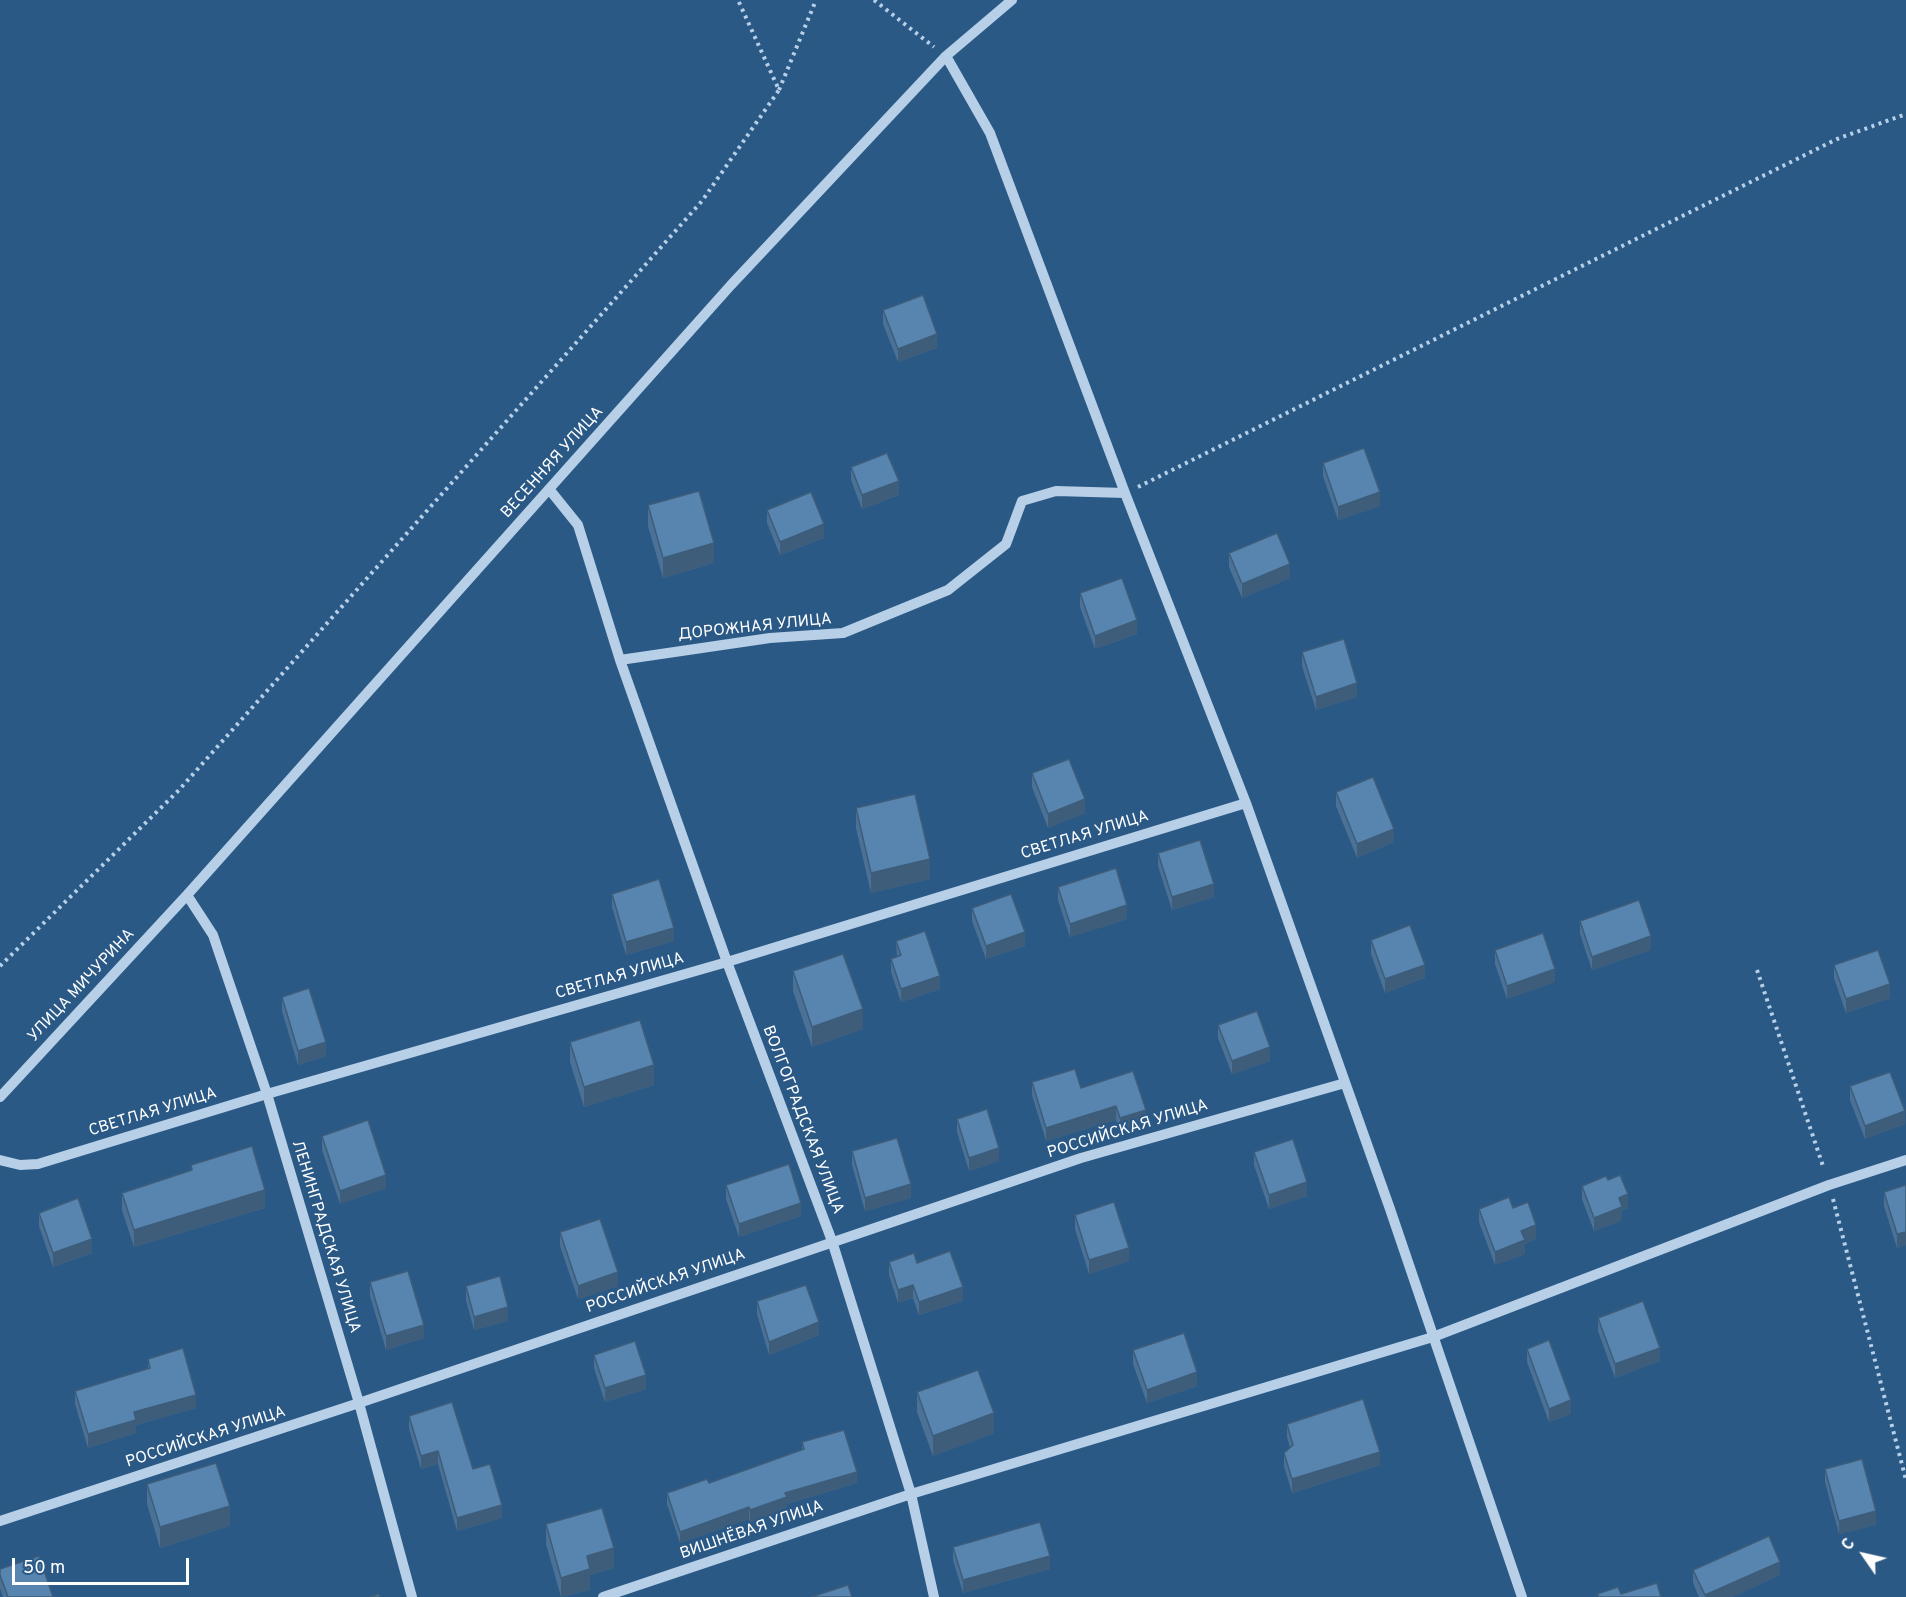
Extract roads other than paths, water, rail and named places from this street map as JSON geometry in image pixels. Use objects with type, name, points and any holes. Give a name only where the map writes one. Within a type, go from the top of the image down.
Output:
[{"type":"street","name":"ВЕСЕННЯЯ УЛИЦА","points":[[187,895],[731,285],[946,56],[1012,0]]},
{"type":"street","points":[[946,56],[990,133],[1125,493],[1246,802],[1522,1597]]},
{"type":"street","name":"ВОЛГОГРАДСКАЯ УЛИЦА","points":[[549,489],[578,525],[620,660],[727,962],[832,1241],[911,1494],[934,1597]]},
{"type":"street","name":"ДОРОЖНАЯ УЛИЦА","points":[[620,660],[770,638],[843,633],[948,590],[1006,544],[1022,501],[1056,491],[1125,493]]},
{"type":"street","name":"СВЕТЛАЯ УЛИЦА","points":[[0,1160],[20,1165],[38,1164],[267,1094],[727,962],[1246,802]]},
{"type":"street","name":"ЛЕНИНГРАДСКАЯ УЛИЦА","points":[[187,895],[213,935],[267,1094],[359,1403],[412,1597]]},
{"type":"street","name":"УЛИЦА МИЧУРИНА","points":[[0,1098],[187,895]]},
{"type":"street","name":"РОССИЙСКАЯ УЛИЦА","points":[[0,1521],[359,1403],[1081,1158],[1345,1083]]},
{"type":"street","name":"ВИШНЁВАЯ УЛИЦА","points":[[603,1597],[911,1494],[1433,1337],[1829,1185],[1906,1160]]}]
